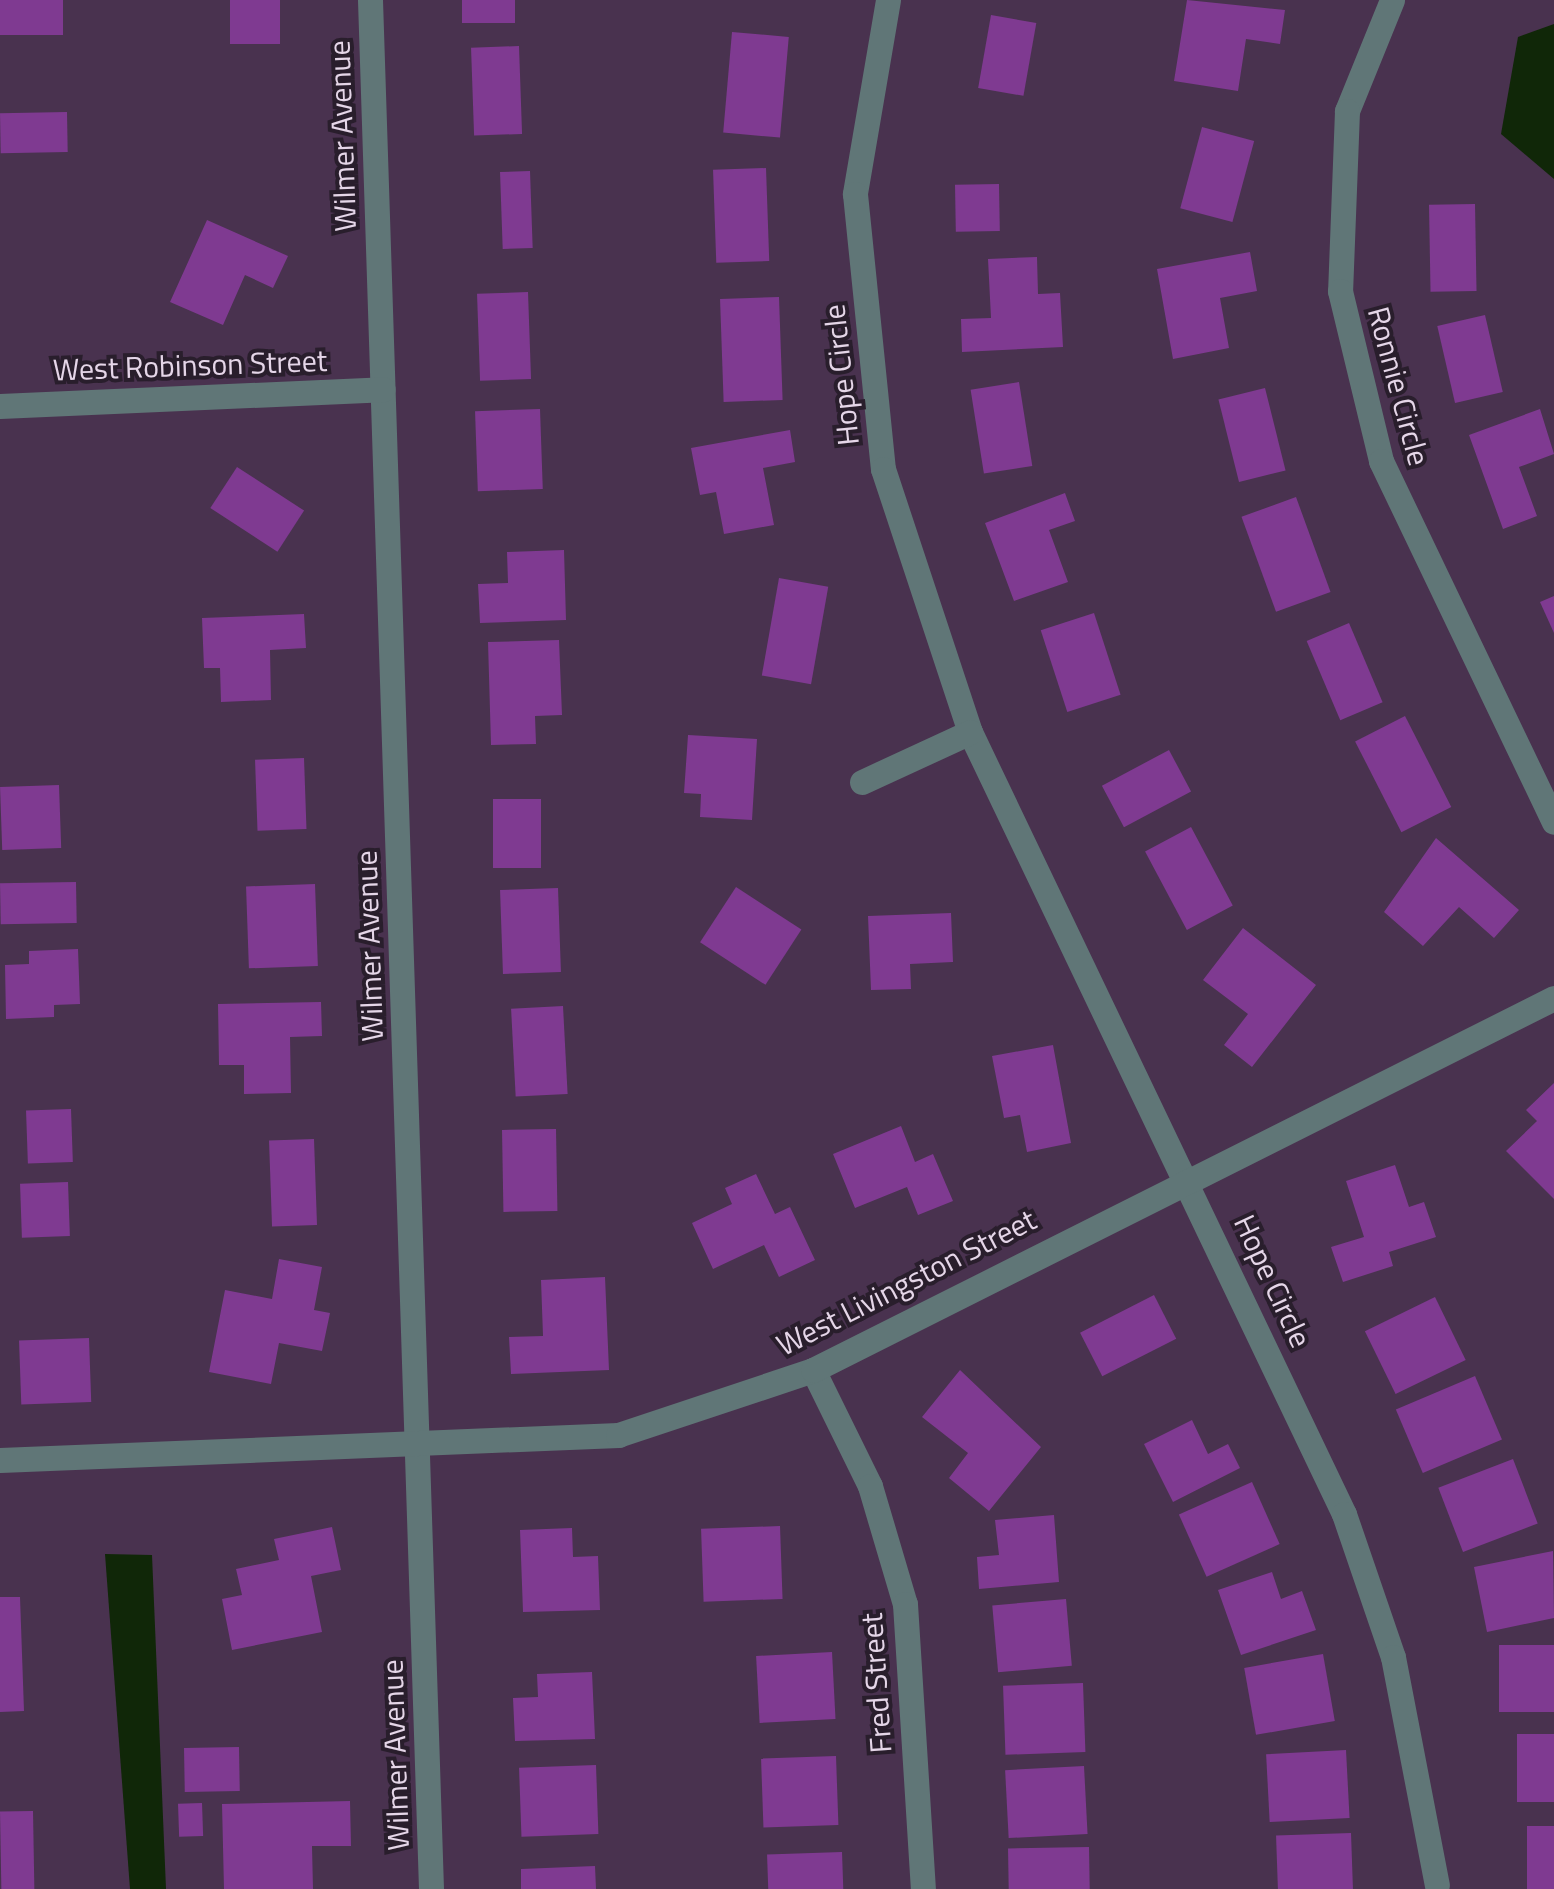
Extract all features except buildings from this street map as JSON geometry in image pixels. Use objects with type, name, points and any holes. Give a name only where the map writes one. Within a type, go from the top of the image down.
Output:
[{"type":"street","name":"Wilmer Avenue","points":[[370,0],[431,1889]]},
{"type":"street","name":"Hope Circle","points":[[888,0],[855,194],[883,468],[970,732],[1188,1174],[1344,1514],[1392,1657],[1437,1885]]},
{"type":"street","name":"Ronnie Circle","points":[[1392,0],[1347,111],[1340,291],[1381,461],[1554,822]]},
{"type":"street","name":"West Robinson Street","points":[[0,406],[384,389]]},
{"type":"street","points":[[862,782],[970,732]]},
{"type":"street","name":"West Livingston Street","points":[[0,1460],[618,1435],[812,1370],[1188,1174],[1554,998]]},
{"type":"street","name":"Fred Street","points":[[812,1370],[870,1486],[905,1604],[923,1889]]},
{"type":"shaded area","points":[[1554,24],[1554,179],[1501,134],[1518,37]]},
{"type":"shaded area","points":[[105,1554],[152,1555],[166,1889],[130,1889]]}]
